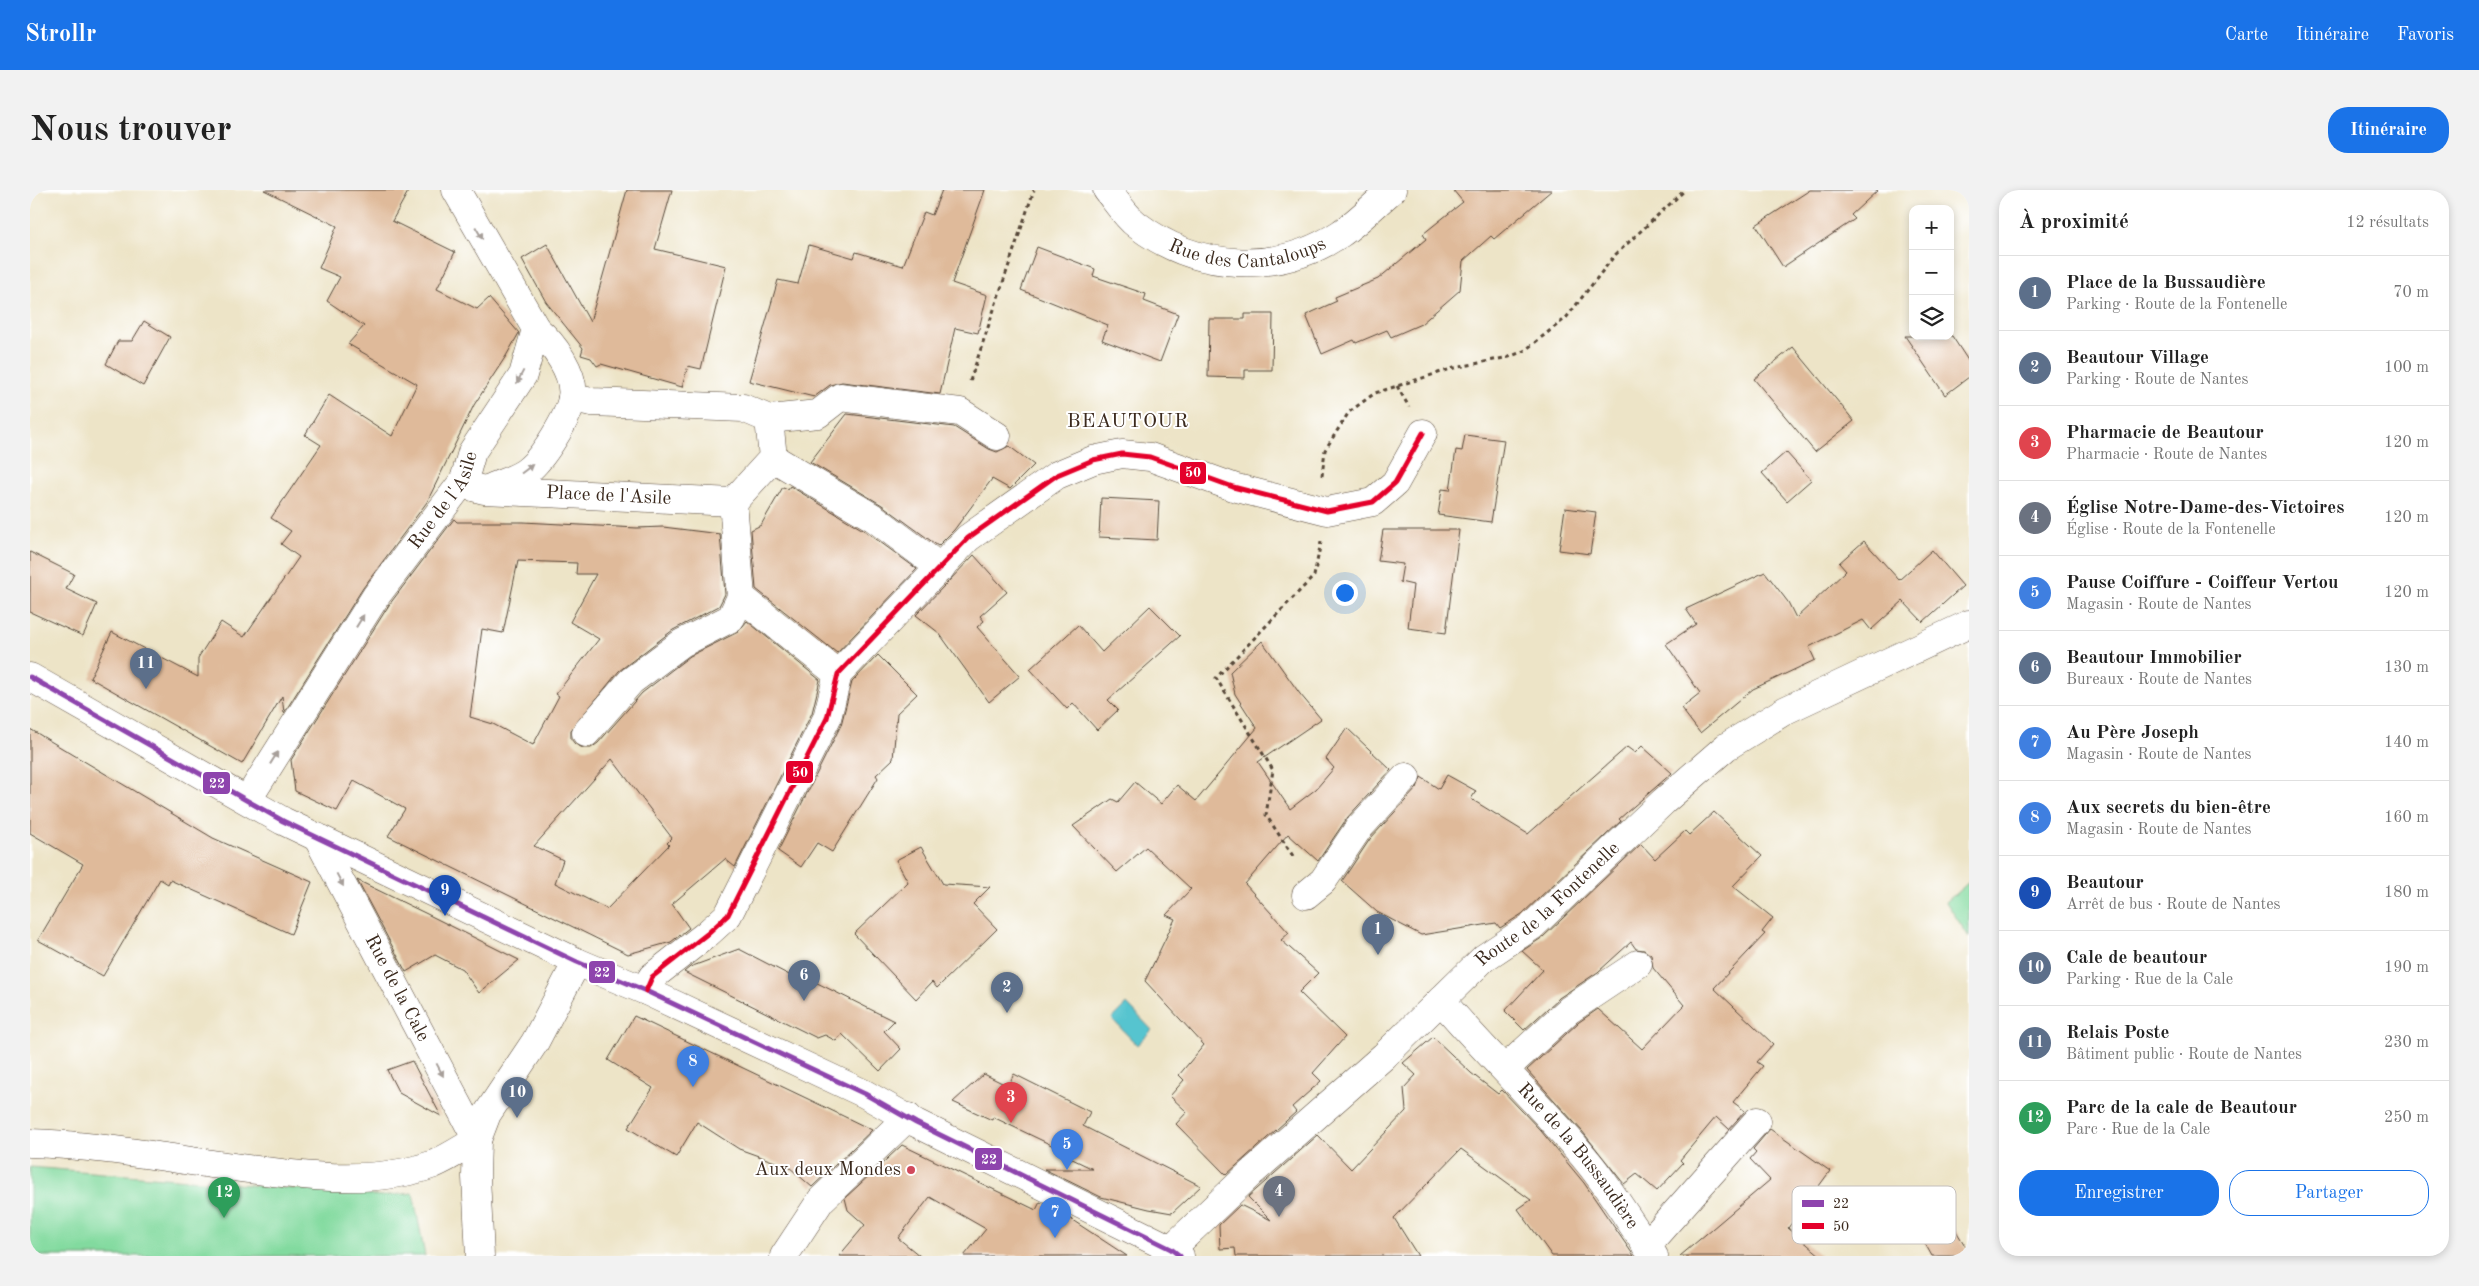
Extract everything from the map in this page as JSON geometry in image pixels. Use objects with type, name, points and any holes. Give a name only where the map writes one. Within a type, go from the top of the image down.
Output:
[{"type":"street","points":[[456,190],[536,329],[551,342],[561,357],[568,375],[572,398],[592,402],[742,408],[769,419],[818,414],[840,397],[960,412],[997,436]]},
{"type":"street","name":"Rue des Cantaloups","points":[[1107,190],[1135,223],[1168,246],[1208,260],[1253,264],[1295,255],[1339,234],[1392,190]]},
{"type":"street","name":"Rue de l'Asile","points":[[248,799],[376,596],[474,485],[472,452],[523,375],[536,329]]},
{"type":"street","name":"Place de l'Asile","points":[[474,485],[528,471],[553,442],[572,398]]},
{"type":"street","points":[[586,733],[631,680],[682,643],[731,618],[741,597],[733,502],[773,458],[769,419]]},
{"type":"street","points":[[646,990],[652,976],[707,934],[728,915],[827,718],[838,674],[968,538],[1057,475],[1094,460],[1122,454],[1150,457],[1234,488],[1327,511],[1373,502],[1395,483],[1423,433]]},
{"type":"street","points":[[773,458],[874,518],[941,568]]},
{"type":"street","name":"Place de l'Asile","points":[[474,485],[733,502]]},
{"type":"street","points":[[741,597],[838,674]]},
{"type":"street","name":"Route de la Fontenelle","points":[[1176,1252],[1251,1173],[1384,1056],[1484,958],[1532,926],[1664,801],[1726,747],[1754,727],[1786,710],[1969,624]]},
{"type":"street","points":[[30,677],[248,799],[283,821],[577,962],[646,990],[866,1094],[1176,1252]]},
{"type":"street","points":[[1306,894],[1323,881],[1358,829],[1406,777]]},
{"type":"street","name":"Rue de la Cale","points":[[317,837],[477,1140]]},
{"type":"street","name":"Rue de la Cale","points":[[480,1256],[476,1177],[477,1140],[487,1114],[535,1042],[577,962]]},
{"type":"street","name":"Rue de la Bussaudière","points":[[1506,1069],[1568,1010],[1638,964]]},
{"type":"street","name":"Rue de la Bussaudière","points":[[1441,1000],[1474,1040],[1506,1069],[1588,1162],[1650,1251],[1757,1121]]},
{"type":"street","points":[[784,1256],[822,1200],[908,1117]]},
{"type":"street","points":[[30,1143],[80,1145],[257,1170],[332,1178],[387,1174],[434,1164],[477,1140]]},
{"type":"path","points":[[960,412],[1034,190]]},
{"type":"path","points":[[1293,856],[1266,815],[1273,770],[1216,678],[1314,576],[1327,511],[1322,471],[1326,450],[1349,412],[1375,393],[1454,368],[1509,357],[1524,351],[1566,318],[1615,255],[1684,190]]},
{"type":"green space","points":[[1969,882],[1969,937],[1946,902]]},
{"type":"green space","points":[[30,1167],[382,1196],[413,1193],[425,1256],[30,1256]]},
{"type":"water","points":[[1127,1004],[1152,1030],[1137,1045],[1112,1019]]},
{"type":"building","points":[[264,190],[409,190],[392,221],[455,252],[437,289],[477,309],[489,298],[519,333],[474,405],[427,502],[363,588],[284,713],[282,696],[242,764],[90,678],[112,632],[198,677],[198,658],[221,622],[244,637],[299,557],[281,544],[291,531],[271,518],[321,445],[305,435],[329,395],[392,436],[417,384],[348,344],[364,326],[327,301],[340,277],[319,268],[337,226]]},
{"type":"building","points":[[627,190],[672,190],[655,249],[726,266],[701,369],[688,366],[682,387],[601,364],[597,366],[591,358],[581,355],[583,348],[546,302],[522,259],[547,244],[590,322]]},
{"type":"building","points":[[942,190],[985,190],[952,283],[987,295],[978,333],[955,328],[940,394],[842,382],[830,385],[814,397],[749,381],[778,280],[798,284],[809,245],[854,258],[856,252],[903,266],[924,212],[932,215]]},
{"type":"building","points":[[1453,190],[1552,190],[1494,239],[1491,236],[1463,261],[1460,290],[1421,324],[1391,337],[1387,330],[1356,343],[1354,340],[1322,354],[1306,315],[1337,301],[1335,297],[1378,279],[1426,239],[1423,234],[1463,202]]},
{"type":"building","points":[[1810,190],[1878,190],[1851,215],[1855,219],[1783,267],[1756,225]]},
{"type":"building","points":[[1037,247],[1095,269],[1093,276],[1146,294],[1144,301],[1178,314],[1160,362],[1102,340],[1108,325],[1021,290]]},
{"type":"building","points":[[1245,314],[1273,314],[1272,370],[1245,370],[1245,378],[1208,377],[1209,319],[1245,319]]},
{"type":"building","points":[[144,321],[170,337],[143,386],[106,364],[118,341],[132,341]]},
{"type":"building","points":[[1905,336],[1909,336],[1909,340],[1954,339],[1969,362],[1969,377],[1945,395]]},
{"type":"building","points":[[1793,347],[1854,421],[1815,452],[1754,379]]},
{"type":"building","points":[[847,414],[954,427],[997,452],[1009,446],[1034,465],[1010,489],[992,479],[954,530],[938,546],[882,505],[810,462]]},
{"type":"building","points":[[1465,435],[1504,440],[1491,522],[1438,515],[1442,489],[1450,490],[1456,450],[1462,451]]},
{"type":"building","points":[[1786,452],[1811,480],[1787,501],[1762,473]]},
{"type":"building","points":[[790,486],[865,531],[917,569],[837,653],[756,589],[751,530],[761,525],[783,487],[788,489]]},
{"type":"building","points":[[1101,498],[1159,501],[1157,540],[1099,537]]},
{"type":"building","points":[[1565,508],[1596,512],[1590,554],[1559,550]]},
{"type":"building","points":[[454,519],[457,522],[523,522],[637,528],[663,527],[720,534],[725,594],[719,606],[673,630],[619,671],[571,730],[571,739],[575,744],[583,748],[591,748],[598,743],[642,693],[690,656],[738,632],[747,621],[820,680],[812,713],[735,867],[725,859],[672,904],[689,928],[671,942],[628,954],[388,836],[405,809],[354,781],[337,811],[295,791],[291,760],[389,605]],"holes":[[[518,561],[577,563],[576,574],[596,574],[570,622],[599,639],[556,694],[559,696],[533,745],[493,724],[470,717],[482,629],[503,633]],[[612,759],[672,838],[667,843],[669,845],[607,909],[555,883],[563,860],[534,846]]]},
{"type":"building","points":[[1383,530],[1459,530],[1446,633],[1408,628],[1413,585],[1400,582],[1403,564],[1378,561]]},
{"type":"building","points":[[1864,541],[1899,580],[1932,550],[1963,586],[1923,622],[1903,601],[1871,630],[1863,620],[1809,647],[1815,660],[1753,689],[1700,733],[1681,708],[1700,693],[1666,644],[1696,624],[1686,609],[1765,572],[1788,602],[1796,618],[1846,571],[1839,563]]},
{"type":"building","points":[[30,552],[74,574],[66,589],[97,604],[83,636],[30,612]]},
{"type":"building","points":[[974,555],[1007,592],[980,616],[984,621],[977,627],[1020,676],[989,702],[939,633],[916,615]]},
{"type":"building","points":[[1150,606],[1180,636],[1108,700],[1118,710],[1097,730],[1073,703],[1067,709],[1030,669],[1078,625],[1102,652]]},
{"type":"building","points":[[1262,641],[1300,694],[1321,719],[1258,762],[1290,809],[1316,789],[1334,768],[1326,759],[1347,728],[1391,770],[1347,818],[1318,861],[1288,834],[1245,884],[1289,933],[1281,940],[1318,973],[1299,992],[1345,1037],[1313,1073],[1321,1081],[1292,1107],[1296,1112],[1226,1175],[1176,1124],[1187,1112],[1170,1096],[1184,1080],[1179,1075],[1204,1045],[1145,981],[1175,919],[1166,915],[1191,889],[1146,847],[1117,872],[1073,826],[1112,799],[1118,802],[1135,782],[1161,804],[1177,785],[1196,801],[1257,728],[1235,694],[1230,672]]},
{"type":"building","points":[[878,655],[917,694],[897,713],[893,759],[876,775],[878,778],[832,852],[817,843],[801,867],[778,851],[841,725],[852,682]]},
{"type":"building","points":[[30,729],[213,838],[312,882],[291,934],[170,880],[168,884],[160,879],[103,976],[38,940],[83,864],[30,833]]},
{"type":"building","points":[[1642,746],[1672,773],[1619,819],[1621,821],[1522,914],[1500,928],[1496,923],[1421,935],[1377,912],[1342,881],[1370,839],[1417,788],[1421,777],[1439,789],[1447,775],[1476,791],[1471,799],[1528,834],[1627,747],[1635,753]]},
{"type":"building","points":[[1714,812],[1762,856],[1733,886],[1773,918],[1762,932],[1765,934],[1714,988],[1773,1044],[1757,1062],[1763,1066],[1733,1102],[1745,1111],[1729,1129],[1716,1117],[1680,1160],[1683,1163],[1657,1191],[1637,1174],[1624,1184],[1582,1131],[1527,1070],[1579,1022],[1598,1009],[1642,1049],[1684,1005],[1653,968],[1651,955],[1644,950],[1636,949],[1631,942],[1598,972],[1559,998],[1524,1030],[1505,1011],[1543,970],[1522,951],[1543,937],[1641,844],[1655,859],[1685,831],[1689,835]]},
{"type":"building","points":[[921,847],[943,884],[990,887],[973,904],[997,929],[937,988],[932,982],[916,999],[854,934],[908,882],[896,860]]},
{"type":"building","points":[[357,880],[519,960],[479,993],[462,969],[435,955],[406,972]]},
{"type":"building","points":[[739,949],[797,979],[799,974],[894,1021],[884,1031],[901,1049],[880,1071],[842,1034],[836,1041],[825,1035],[817,1038],[684,972],[690,967]]},
{"type":"building","points":[[634,1016],[872,1130],[812,1187],[789,1167],[739,1149],[697,1122],[676,1157],[628,1128],[653,1088],[608,1060]]},
{"type":"building","points":[[1433,1037],[1471,1073],[1498,1094],[1502,1090],[1541,1131],[1584,1183],[1634,1256],[1552,1256],[1518,1209],[1531,1200],[1461,1149],[1394,1218],[1418,1256],[1236,1256],[1235,1248],[1220,1249],[1219,1225],[1240,1205],[1271,1220],[1248,1197],[1318,1135],[1351,1169],[1406,1111],[1404,1088],[1416,1075],[1403,1063]]},
{"type":"building","points":[[412,1061],[441,1116],[399,1093],[387,1070]]},
{"type":"building","points":[[984,1074],[1008,1086],[1014,1074],[1090,1112],[1083,1126],[1201,1186],[1172,1213],[1101,1197],[1044,1169],[1093,1169],[1062,1154],[1064,1151],[993,1117],[992,1120],[953,1102]]},
{"type":"building","points":[[1770,1129],[1830,1171],[1819,1186],[1792,1186],[1792,1223],[1788,1228],[1792,1231],[1792,1244],[1807,1244],[1821,1256],[1680,1256],[1770,1180],[1750,1159],[1756,1152],[1753,1149]]},
{"type":"building","points":[[902,1145],[1036,1210],[1040,1202],[1060,1212],[1127,1256],[964,1256],[986,1229],[930,1197],[898,1238],[920,1256],[839,1256],[865,1225],[848,1210],[845,1198]]},
{"type":"building","points":[[1956,1231],[1969,1252],[1969,1256],[1932,1256],[1925,1244],[1956,1244]]},
{"type":"transit line","name":"50","points":[[646,991],[652,977],[728,915],[827,718],[838,674],[968,538],[1057,475],[1093,460],[1122,454],[1150,457],[1233,487],[1327,511],[1373,502],[1395,483],[1423,433]]},
{"type":"transit line","name":"22","points":[[30,677],[283,821],[577,962],[646,991],[865,1094],[916,1123],[1171,1249],[1180,1256]]},
{"type":"place","name":"Relais Poste","points":[[146,689]]},
{"type":"place","name":"Beautour","points":[[445,916]]},
{"type":"place","name":"Place de la Bussaudière","points":[[1378,955]]},
{"type":"place","name":"Beautour Immobilier","points":[[804,1001]]},
{"type":"place","name":"Beautour Village","points":[[1007,1013]]},
{"type":"place","name":"Aux secrets du bien-être","points":[[693,1087]]},
{"type":"place","name":"Cale de beautour","points":[[517,1118]]},
{"type":"place","name":"Pharmacie de Beautour","points":[[1011,1123]]},
{"type":"place","name":"Aux deux Mondes","points":[[911,1170]]},
{"type":"place","name":"Pause Coiffure - Coiffeur Vertou","points":[[1067,1170]]},
{"type":"place","name":"Église Notre-Dame-des-Victoires","points":[[1279,1217]]},
{"type":"place","name":"Parc de la cale de Beautour","points":[[224,1218]]},
{"type":"place","name":"Au Père Joseph","points":[[1055,1238]]},
{"type":"district","name":"BEAUTOUR","points":[[1128,422]]}]
